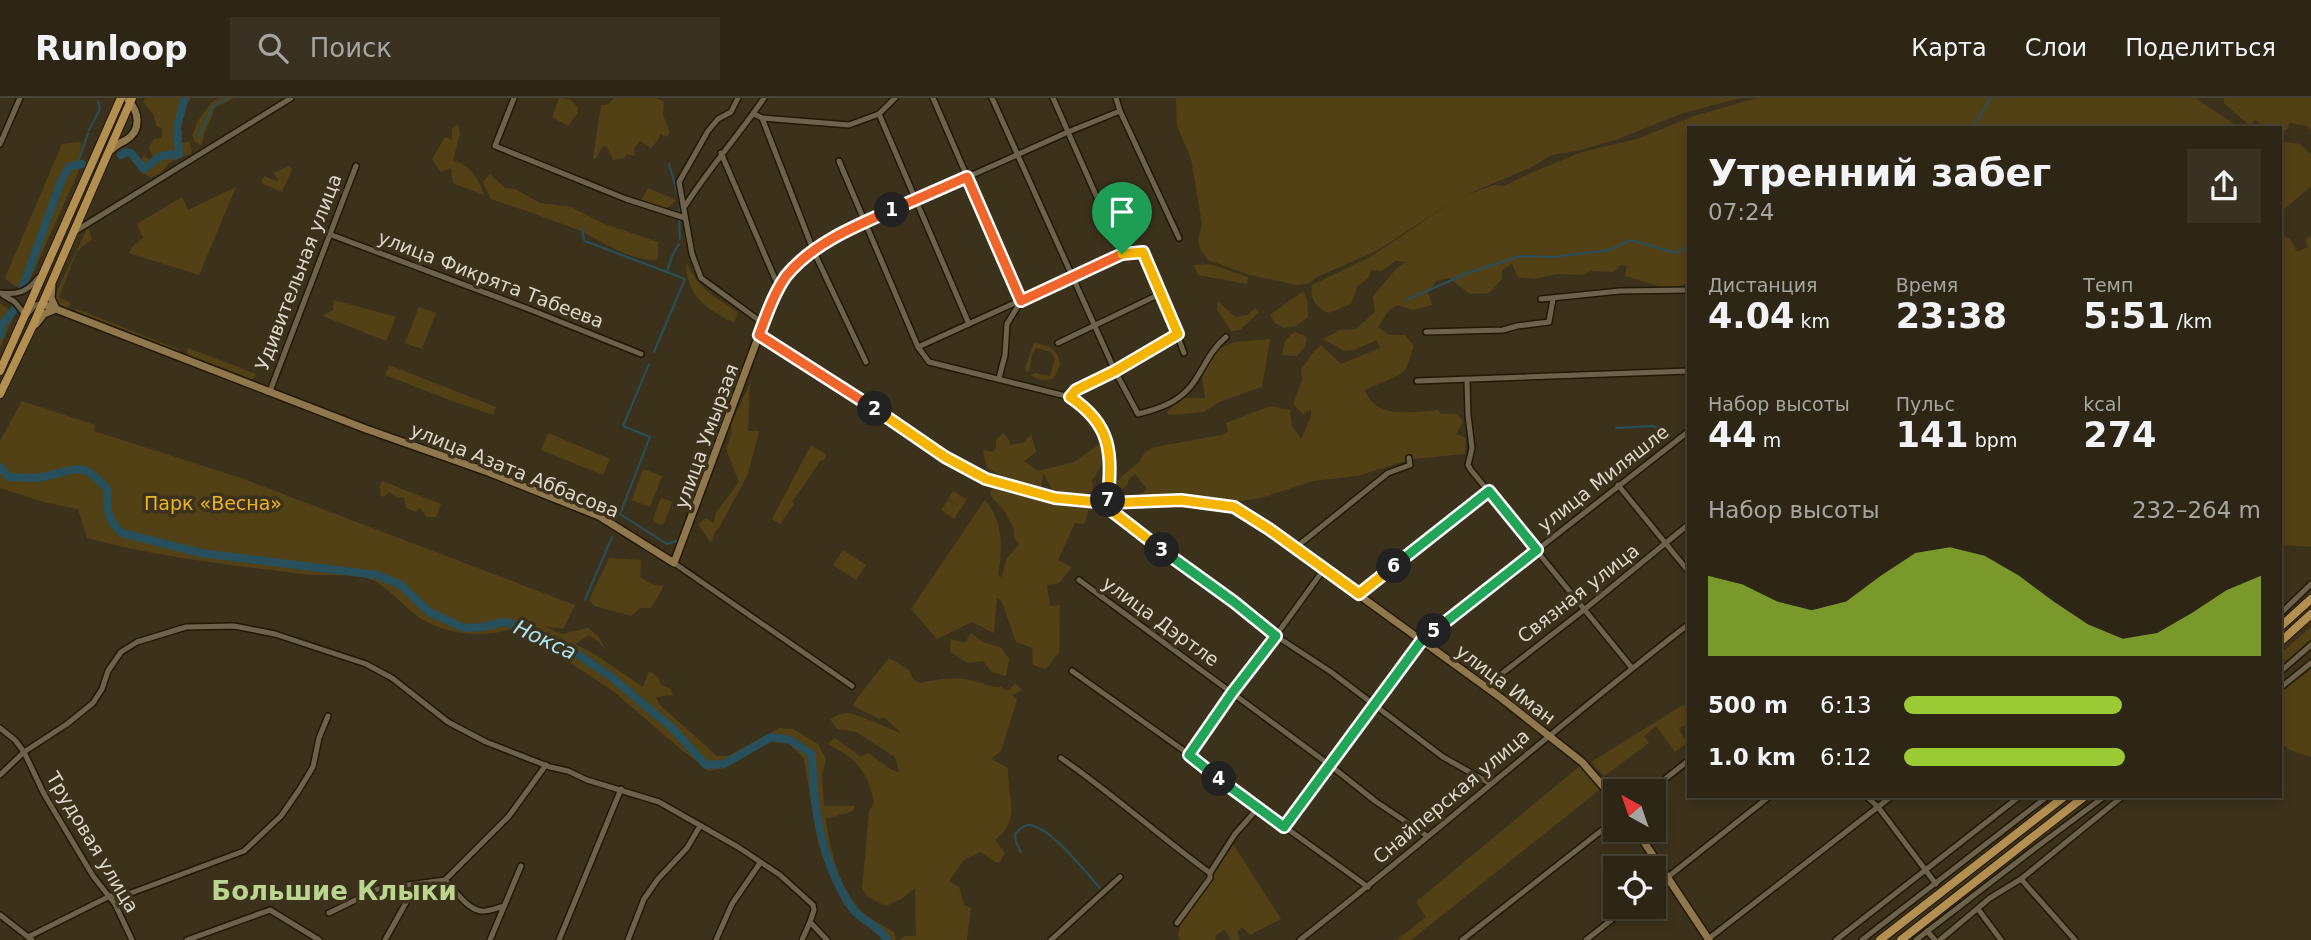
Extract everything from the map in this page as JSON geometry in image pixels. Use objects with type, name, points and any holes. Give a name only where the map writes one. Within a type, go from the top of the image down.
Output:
[{"type":"main road","points":[[0,394],[74,232],[107,155],[127,99]]},
{"type":"main road","points":[[0,371],[127,99]]},
{"type":"main road","points":[[2282,625],[2311,599]]},
{"type":"main road","points":[[2282,640],[2311,614]]},
{"type":"main road","points":[[1880,940],[2062,798]]},
{"type":"main road","points":[[1900,940],[2082,798]]},
{"type":"street","points":[[0,144],[20,98]]},
{"type":"street","points":[[74,232],[291,98]]},
{"type":"street","points":[[514,98],[495,146],[626,200],[685,218]]},
{"type":"street","points":[[738,98],[731,112],[718,119],[708,131],[679,182],[692,254],[701,278],[765,322]]},
{"type":"street","points":[[685,206],[721,153],[764,98]]},
{"type":"street","points":[[754,114],[762,118],[849,125],[879,114],[895,98]]},
{"type":"street","points":[[933,98],[1021,301]]},
{"type":"street","points":[[992,98],[1115,371],[1138,414],[1162,408],[1177,399],[1190,387],[1216,345],[1226,337]]},
{"type":"street","points":[[1053,98],[1122,254]]},
{"type":"street","points":[[1116,98],[1179,238]]},
{"type":"street","points":[[107,155],[116,145],[130,138],[138,123],[138,116],[127,99]]},
{"type":"street","name":"улица Умырзая","points":[[674,563],[759,335],[787,275],[838,235],[1120,111]]},
{"type":"street","points":[[879,114],[969,324]]},
{"type":"street","points":[[762,118],[814,252],[866,362]]},
{"type":"street","points":[[721,153],[779,288]]},
{"type":"street","points":[[839,161],[918,347],[929,362],[1070,397],[1088,409],[1104,432],[1107,442],[1109,509],[1276,636],[1376,705],[1443,757],[1491,785]]},
{"type":"street","name":"Удивительная улица","points":[[270,391],[356,166]]},
{"type":"street","points":[[84,207],[98,217]]},
{"type":"street","name":"улица Фикрята Табеева","points":[[329,234],[526,307],[641,354]]},
{"type":"street","points":[[918,347],[1122,254],[1143,252],[1162,293],[1184,353]]},
{"type":"street","points":[[43,304],[32,308],[26,316],[20,307],[0,293],[24,292],[47,268]]},
{"type":"street","points":[[30,333],[44,314],[56,309],[51,298],[52,281]]},
{"type":"street","points":[[1541,299],[1620,290],[1687,290]]},
{"type":"street","points":[[1058,343],[1162,293]]},
{"type":"street","points":[[1426,332],[1503,330],[1545,324],[1549,322],[1553,299]]},
{"type":"street","points":[[999,378],[1005,355],[1007,324],[1021,301]]},
{"type":"street","name":"улица Азата Аббасова","points":[[43,304],[598,516],[674,563],[852,686]]},
{"type":"street","points":[[1070,397],[1076,390],[1115,371],[1178,334]]},
{"type":"street","name":"улица Иман","points":[[759,335],[847,390],[945,457],[986,479],[1055,498],[1107,503],[1181,500],[1234,507],[1486,686],[1582,762],[1603,786]]},
{"type":"street","points":[[1417,381],[1687,371]]},
{"type":"street","points":[[1468,380],[1472,448],[1468,465],[1632,668]]},
{"type":"street","name":"улица Миляшле","points":[[1284,827],[1422,640],[1687,432]]},
{"type":"street","points":[[1295,548],[1388,473],[1410,465],[1409,458]]},
{"type":"street","points":[[1618,485],[1687,569]]},
{"type":"street","points":[[1359,594],[1489,491]]},
{"type":"street","name":"Связная улица","points":[[1486,686],[1687,526]]},
{"type":"street","points":[[1189,755],[1324,569]]},
{"type":"street","name":"улица Дэртле","points":[[1079,580],[1375,801],[1427,836]]},
{"type":"street","points":[[2282,612],[2311,584]]},
{"type":"street","points":[[0,775],[24,752],[68,724],[93,703],[102,689],[108,671],[121,652],[137,642],[186,627],[234,626],[275,634],[366,664],[392,678],[404,690],[462,730],[486,742],[587,780],[659,802],[738,847],[780,875],[809,900],[814,911],[802,940]]},
{"type":"street","name":"Снайперская улица","points":[[1300,940],[1368,887],[1548,735],[1687,626]]},
{"type":"street","points":[[2282,670],[2311,645]]},
{"type":"street","points":[[2282,686],[2311,663]]},
{"type":"street","points":[[1072,671],[1368,887]]},
{"type":"street","points":[[0,915],[30,938],[110,896],[123,895],[244,851],[281,816],[313,767],[319,738],[328,716]]},
{"type":"street","name":"Трудовая улица","points":[[0,728],[15,740],[24,752],[55,812],[93,876],[110,896],[132,940]]},
{"type":"street","points":[[1061,758],[1095,781],[1170,844],[1210,873]]},
{"type":"street","points":[[1665,779],[1687,762]]},
{"type":"street","points":[[330,913],[378,889],[445,880],[509,817],[546,765]]},
{"type":"street","points":[[559,940],[621,789]]},
{"type":"street","points":[[1667,877],[1767,798]]},
{"type":"street","points":[[1869,798],[1936,884]]},
{"type":"street","points":[[1644,842],[1708,940],[1889,798]]},
{"type":"street","points":[[1836,940],[2018,798]]},
{"type":"street","points":[[1862,940],[2045,798]]},
{"type":"street","points":[[1916,940],[2102,798]]},
{"type":"street","points":[[1927,931],[1937,940],[2021,878],[2121,798]]},
{"type":"street","points":[[1177,923],[1210,878],[1210,873],[1235,834],[1258,808]]},
{"type":"street","points":[[628,940],[644,899],[658,879],[687,848],[700,826]]},
{"type":"street","points":[[1462,940],[1603,829]]},
{"type":"street","points":[[716,940],[732,904],[760,863]]},
{"type":"street","points":[[490,940],[522,866]]},
{"type":"street","points":[[1051,940],[1120,877]]},
{"type":"street","points":[[2021,878],[2076,940]]},
{"type":"street","points":[[445,880],[469,905],[479,911],[504,906]]},
{"type":"street","points":[[385,940],[416,884]]},
{"type":"street","points":[[1978,909],[2001,940]]},
{"type":"street","points":[[187,940],[196,939],[270,910],[319,940]]},
{"type":"street","points":[[1586,940],[1613,919]]},
{"type":"street","points":[[810,922],[827,940]]},
{"type":"green space","points":[[145,98],[191,98],[189,102],[185,101],[178,128],[183,133],[173,140],[177,145],[189,141],[192,153],[169,163],[161,173],[151,178],[140,170],[140,162],[144,155],[149,159],[153,158],[149,147],[154,139],[162,138],[162,129],[156,125],[154,115],[143,102]]},
{"type":"green space","points":[[219,98],[234,98],[214,108],[202,146],[195,142],[192,136],[198,121],[212,102]]},
{"type":"green space","points":[[559,98],[570,99],[578,108],[568,126],[552,117]]},
{"type":"green space","points":[[614,98],[656,98],[664,102],[663,115],[670,133],[667,137],[660,134],[651,148],[640,141],[634,148],[635,156],[627,154],[624,158],[613,160],[607,147],[603,146],[593,159],[601,105],[609,104]]},
{"type":"green space","points":[[1176,98],[1741,98],[1683,113],[1618,139],[1551,155],[1534,166],[1463,196],[1494,185],[1505,186],[1582,152],[1637,139],[1694,116],[1757,98],[2195,98],[2237,126],[1687,126],[1687,280],[1684,285],[1665,288],[1625,276],[1627,266],[1621,265],[1614,272],[1591,271],[1582,275],[1557,274],[1534,279],[1518,277],[1512,264],[1502,270],[1502,279],[1489,293],[1470,294],[1449,278],[1436,281],[1428,293],[1432,305],[1413,310],[1398,305],[1389,310],[1378,327],[1389,335],[1405,335],[1414,346],[1406,369],[1399,375],[1365,390],[1370,400],[1386,410],[1438,410],[1441,414],[1458,414],[1463,422],[1456,434],[1466,438],[1465,454],[1412,459],[1357,476],[1313,481],[1261,498],[1228,503],[1190,496],[1136,498],[1147,489],[1135,474],[1116,495],[1112,485],[1139,462],[1145,452],[1155,447],[1221,435],[1228,431],[1226,423],[1270,406],[1290,410],[1292,426],[1301,439],[1311,417],[1311,409],[1303,414],[1293,404],[1302,380],[1301,370],[1321,345],[1341,364],[1380,348],[1377,340],[1354,350],[1344,351],[1323,339],[1340,330],[1356,329],[1375,312],[1373,296],[1405,262],[1395,261],[1382,271],[1372,270],[1368,278],[1357,287],[1351,304],[1328,313],[1314,302],[1312,285],[1372,256],[1458,198],[1378,250],[1307,284],[1296,285],[1250,275],[1208,260],[1200,249],[1198,240],[1202,224],[1191,158],[1177,126]]},
{"type":"green space","points":[[2224,98],[2311,98],[2311,130],[2307,126],[2289,123],[2288,129],[2282,132],[2282,126],[2265,126],[2255,120],[2250,126],[2224,103]]},
{"type":"green space","points":[[458,124],[460,134],[453,160],[465,165],[473,173],[484,195],[453,183],[451,168],[441,172],[432,159],[445,137],[452,140],[452,129]]},
{"type":"green space","points":[[2282,141],[2300,144],[2311,154],[2311,186],[2282,211]]},
{"type":"green space","points":[[81,142],[79,170],[30,280],[16,287],[5,278],[62,144]]},
{"type":"green space","points":[[289,166],[292,169],[282,192],[261,183],[264,176],[279,182],[274,173]]},
{"type":"green space","points":[[490,174],[505,188],[515,189],[540,203],[571,207],[602,223],[658,242],[658,259],[638,258],[578,230],[491,199],[483,182]]},
{"type":"green space","points":[[236,187],[199,275],[129,253],[143,238],[137,224],[182,197],[188,210]]},
{"type":"green space","points":[[648,188],[676,200],[666,209],[641,201]]},
{"type":"green space","points":[[88,227],[92,239],[77,251],[59,297],[71,303],[68,308],[63,308],[56,304],[55,295]]},
{"type":"green space","points":[[2282,234],[2291,240],[2297,252],[2308,247],[2305,240],[2311,235],[2311,547],[2287,545],[2282,547]]},
{"type":"green space","points":[[686,262],[701,285],[738,312],[734,323],[707,307],[694,293]]},
{"type":"green space","points":[[1210,264],[1248,277],[1247,284],[1198,275],[1194,265]]},
{"type":"green space","points":[[1303,291],[1307,299],[1308,317],[1296,326],[1284,328],[1275,323],[1270,315]]},
{"type":"green space","points":[[334,300],[396,317],[386,341],[323,316],[333,310]]},
{"type":"green space","points":[[1218,302],[1236,317],[1248,315],[1255,308],[1259,312],[1240,330],[1231,331],[1217,309]]},
{"type":"green space","points":[[0,304],[15,313],[0,348]]},
{"type":"green space","points":[[419,307],[436,313],[422,349],[405,343]]},
{"type":"green space","points":[[77,309],[180,350],[174,352],[76,314]]},
{"type":"green space","points":[[1294,332],[1307,337],[1305,347],[1297,356],[1282,355],[1285,341]]},
{"type":"green space","points":[[1270,339],[1262,387],[1219,402],[1204,412],[1171,415],[1166,413],[1183,398],[1205,398],[1202,376],[1218,349],[1235,342]]},
{"type":"green space","points":[[1034,343],[1048,347],[1057,355],[1060,365],[1054,378],[1042,379],[1031,375],[1035,373],[1050,376],[1055,359],[1051,352],[1036,348],[1032,354],[1029,372],[1026,371]]},
{"type":"green space","points":[[188,348],[256,374],[252,380],[247,380],[188,357]]},
{"type":"green space","points":[[389,365],[496,407],[493,415],[385,375]]},
{"type":"green space","points":[[750,383],[748,431],[759,431],[748,474],[711,543],[698,524],[706,518],[714,523],[715,514],[739,482],[726,449],[732,432],[731,425]]},
{"type":"green space","name":"Парк «Весна»","points":[[22,401],[95,425],[94,431],[241,478],[575,605],[563,629],[543,626],[562,634],[588,628],[598,636],[607,652],[589,635],[575,644],[643,687],[649,671],[658,677],[661,685],[671,689],[673,695],[656,697],[660,705],[717,756],[728,756],[779,728],[793,729],[818,744],[826,759],[822,775],[824,806],[855,806],[853,811],[826,819],[841,880],[861,911],[894,932],[896,940],[884,940],[881,934],[844,905],[818,843],[804,758],[788,743],[770,742],[725,768],[709,771],[613,691],[525,633],[515,630],[486,634],[451,631],[419,617],[383,587],[367,578],[310,575],[221,564],[87,538],[78,509],[43,502],[0,488],[0,441]]},
{"type":"green space","points":[[548,433],[610,459],[603,475],[541,450]]},
{"type":"green space","points":[[1003,433],[1010,445],[1023,443],[1031,434],[1036,452],[1024,461],[1038,471],[1074,462],[1104,441],[1102,462],[1092,480],[1093,492],[1083,494],[1053,490],[1043,473],[1041,489],[987,468],[983,450],[993,452],[996,440]]},
{"type":"green space","points":[[811,445],[826,457],[821,460],[792,502],[794,504],[780,524],[772,519]]},
{"type":"green space","points":[[643,469],[662,476],[650,507],[632,500]]},
{"type":"green space","points":[[382,481],[441,504],[436,517],[427,517],[420,508],[416,512],[406,508],[404,497],[398,498],[389,492],[384,497],[380,495],[379,487]]},
{"type":"green space","points":[[993,487],[1069,507],[1089,509],[1084,524],[1075,523],[1058,560],[1072,567],[1059,583],[1047,585],[1050,606],[1060,605],[1059,652],[1046,669],[1033,665],[1032,648],[1016,642],[1002,602],[997,597],[994,633],[972,622],[937,639],[911,609],[985,500],[995,517],[1000,535],[998,575],[1002,577],[1007,558],[1019,544],[1014,538],[1014,529],[1004,510],[990,494]]},
{"type":"green space","points":[[953,491],[967,499],[954,519],[941,510],[948,500],[959,506],[948,499]]},
{"type":"green space","points":[[661,498],[672,503],[661,525],[653,519]]},
{"type":"green space","points":[[843,550],[866,565],[856,580],[833,565]]},
{"type":"green space","points":[[609,558],[641,560],[640,577],[654,585],[664,586],[651,608],[640,608],[631,616],[594,606],[589,600]]},
{"type":"green space","points":[[2311,627],[2311,639],[2282,665],[2282,652]]},
{"type":"green space","points":[[971,633],[1003,650],[1009,659],[1006,676],[992,672],[983,661],[968,663],[950,652],[951,639],[965,643]]},
{"type":"green space","points":[[889,658],[909,670],[913,679],[920,683],[963,679],[1006,690],[1015,683],[1022,690],[1012,695],[1017,700],[1001,751],[991,759],[1008,768],[1011,816],[1003,832],[995,840],[1005,853],[1000,862],[995,862],[981,852],[964,860],[949,881],[959,887],[964,905],[971,908],[967,940],[900,940],[905,936],[916,936],[915,888],[903,898],[886,906],[868,897],[862,889],[869,812],[874,802],[868,782],[859,766],[827,744],[835,738],[861,757],[868,753],[899,772],[895,757],[856,732],[837,729],[830,719],[850,713],[901,733],[884,717],[880,719],[853,706]]},
{"type":"green space","points":[[2311,669],[2311,757],[2282,744],[2282,691]]},
{"type":"green space","points":[[1683,705],[1687,709],[1687,723],[1679,729],[1687,743],[1675,752],[1656,726],[1644,736],[1649,743],[1604,776],[1591,762]]},
{"type":"green space","points":[[1581,765],[1603,787],[1411,940],[1397,940],[1426,917],[1416,902]]},
{"type":"green space","points":[[1233,844],[1281,919],[1250,935],[1242,927],[1237,932],[1240,940],[1231,940],[1225,930],[1216,935],[1215,940],[1181,940],[1178,936],[1180,924]]},
{"type":"waterway","points":[[121,155],[125,152],[131,153],[144,169],[159,157],[179,154],[177,126],[185,98]]},
{"type":"waterway","points":[[198,137],[213,106],[227,98]]},
{"type":"waterway","points":[[1973,126],[1991,98]]},
{"type":"waterway","points":[[89,130],[100,109],[98,101]]},
{"type":"waterway","points":[[77,165],[88,133]]},
{"type":"waterway","points":[[22,289],[61,181],[69,167],[82,164]]},
{"type":"waterway","points":[[669,164],[680,203],[679,213]]},
{"type":"waterway","points":[[679,219],[680,239]]},
{"type":"waterway","points":[[582,228],[584,240]]},
{"type":"waterway","points":[[1406,300],[1468,273],[1520,256],[1554,257],[1610,250],[1630,240],[1677,253],[1687,246]]},
{"type":"waterway","points":[[585,241],[685,279],[654,352]]},
{"type":"waterway","points":[[667,272],[679,244]]},
{"type":"waterway","points":[[0,335],[2,325],[14,310]]},
{"type":"waterway","points":[[649,364],[623,426],[650,437],[620,514],[667,544],[677,541]]},
{"type":"waterway","points":[[1616,428],[1657,428]]},
{"type":"waterway","name":"Нокса","points":[[0,467],[9,477],[39,478],[72,470],[85,470],[108,490],[109,514],[113,524],[122,533],[201,553],[377,575],[401,585],[429,612],[464,628],[504,622],[522,626],[567,647],[610,676],[672,728],[706,765],[724,764],[771,737],[790,740],[812,754],[814,794],[821,834],[841,890],[852,908],[887,940]]},
{"type":"waterway","points":[[585,600],[612,537]]},
{"type":"waterway","points":[[1021,852],[1015,834],[1027,825],[1037,827],[1057,841],[1100,888]]},
{"type":"district","name":"Большие Клыки","points":[[334,891]]},
{"type":"route","points":[[1122,254],[1021,301],[967,177],[838,235],[814,252],[787,275],[759,335],[847,390],[945,457],[986,479],[1055,498],[1107,503],[1109,509],[1129,525],[1276,636],[1189,755],[1284,827],[1422,640],[1537,550],[1489,491],[1359,594],[1234,507],[1181,500],[1107,503],[1107,442],[1104,432],[1088,409],[1070,397],[1076,390],[1115,371],[1178,334],[1143,252],[1122,254]]}]
